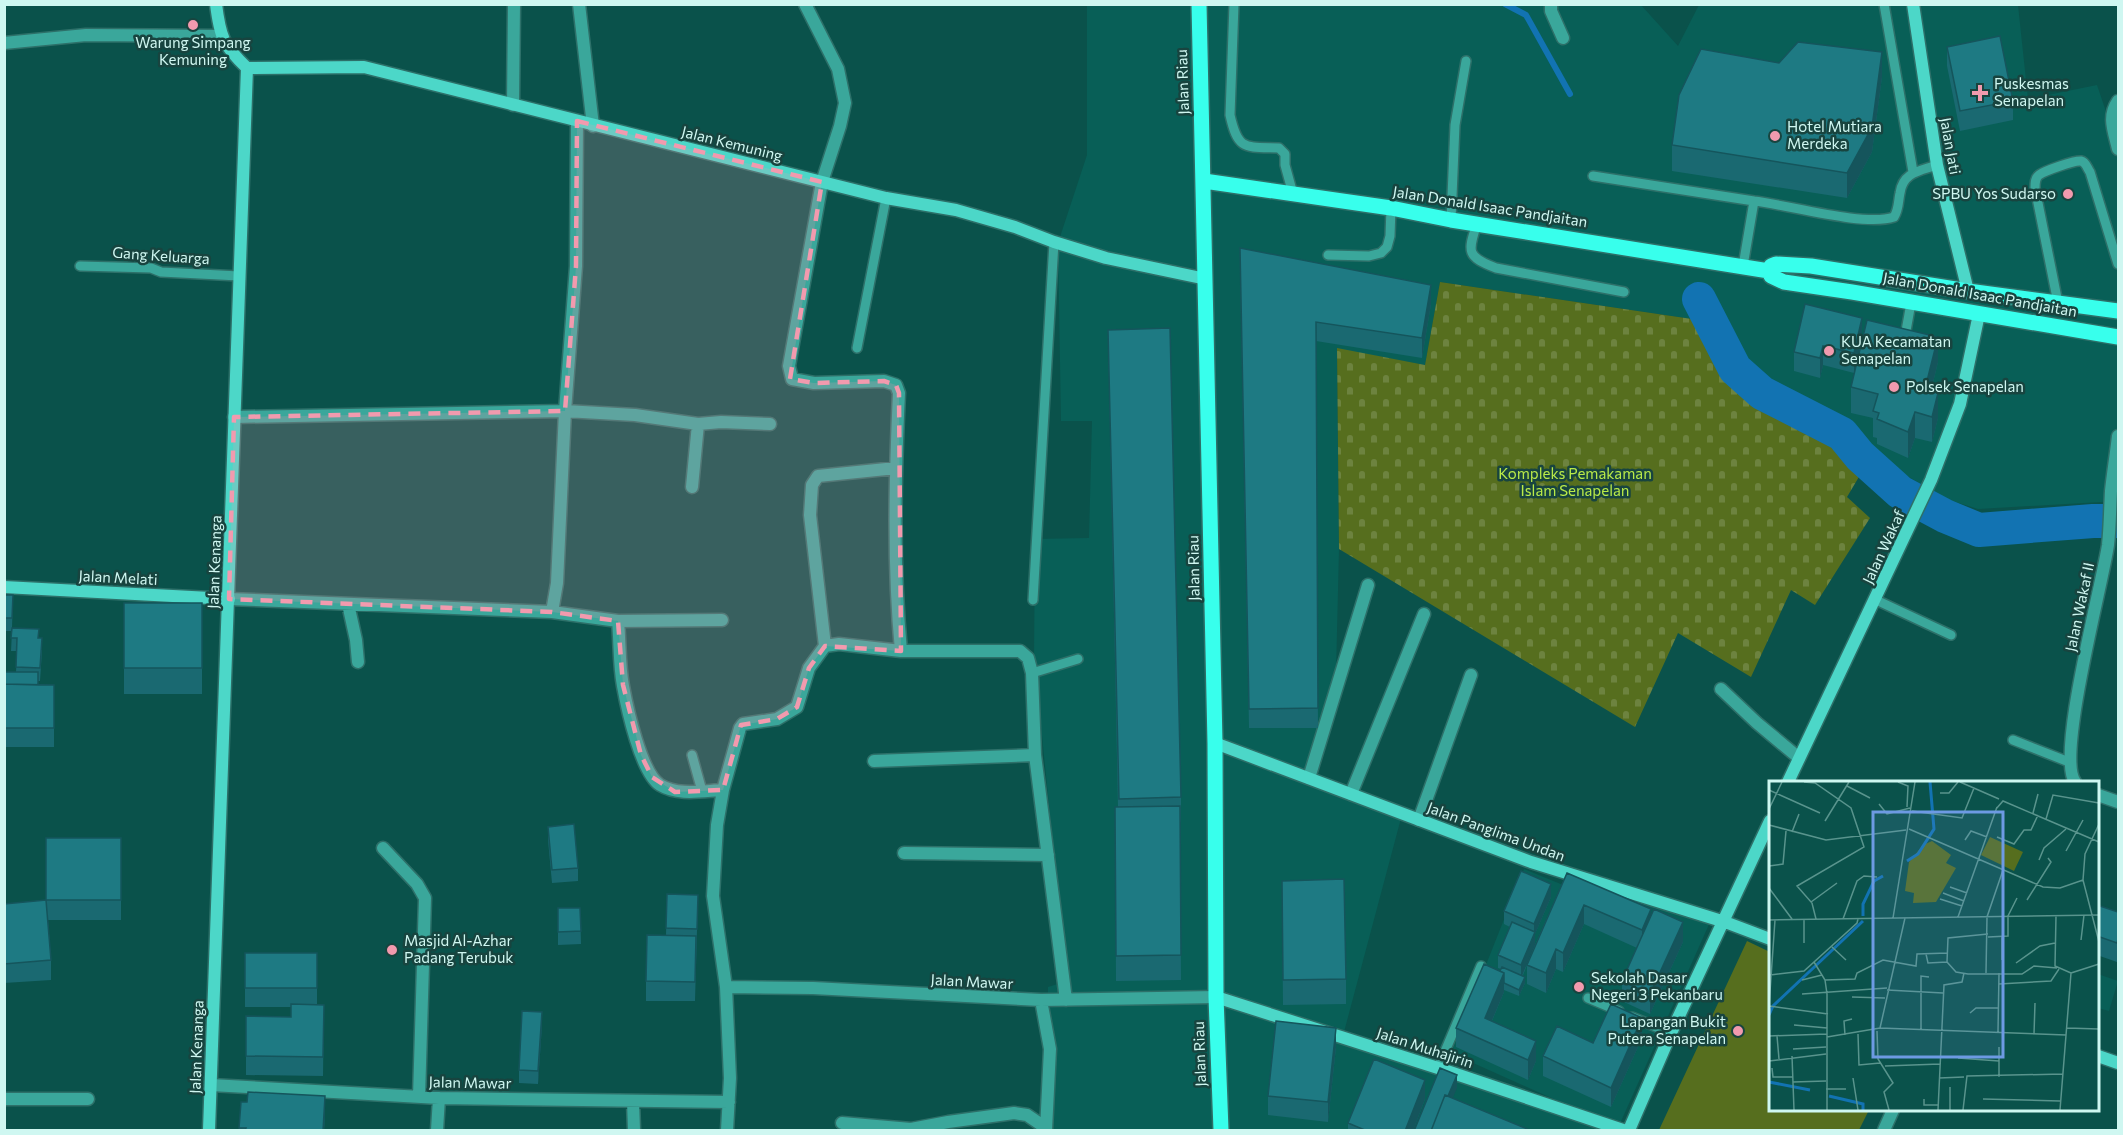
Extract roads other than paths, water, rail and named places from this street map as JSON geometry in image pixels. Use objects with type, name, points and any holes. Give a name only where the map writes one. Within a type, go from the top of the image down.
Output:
[{"type":"main road","name":"Jalan Riau","points":[[1199,4],[1215,743],[1216,997],[1221,1131]]},
{"type":"main road","name":"Jalan Donald Isaac Pandjaitan","points":[[1204,181],[1391,208],[1451,220],[1769,271]]},
{"type":"main road","name":"Jalan Donald Isaac Pandjaitan","points":[[1769,271],[1771,266],[1776,264],[1794,264],[2118,311]]},
{"type":"main road","name":"Jalan Donald Isaac Pandjaitan","points":[[1769,271],[1771,276],[1784,282],[2118,337]]},
{"type":"street","points":[[216,4],[221,36],[231,52],[247,68]]},
{"type":"street","points":[[513,105],[514,4]]},
{"type":"street","points":[[579,4],[593,126]]},
{"type":"street","points":[[805,4],[838,69],[845,103],[822,182],[791,355],[790,374],[792,379],[814,383],[884,381],[896,385],[899,393],[896,468],[898,624],[901,651]]},
{"type":"street","points":[[1551,4],[1551,11],[1563,39]]},
{"type":"street","name":"Jalan Jati","points":[[1913,4],[1937,165],[1968,291]]},
{"type":"street","points":[[4,43],[86,35],[221,36]]},
{"type":"street","name":"Jalan Kemuning","points":[[247,68],[364,67],[886,198],[956,210],[1107,258],[1206,279]]},
{"type":"street","name":"Jalan Kenanga","points":[[209,1131],[247,68]]},
{"type":"street","points":[[2118,101],[2113,109],[2111,122],[2118,149]]},
{"type":"street","points":[[552,612],[556,583],[565,411],[576,267],[577,121]]},
{"type":"street","name":"Jalan Wakaf","points":[[1789,781],[1931,480],[1960,404],[1979,314]]},
{"type":"street","points":[[234,417],[565,411],[635,415],[698,424],[721,422],[770,424]]},
{"type":"street","points":[[692,487],[698,424]]},
{"type":"street","name":"Jalan Wakaf II","points":[[2074,781],[2070,776],[2069,762],[2078,692],[2108,544],[2111,490],[2118,436]]},
{"type":"street","points":[[728,1131],[730,1078],[726,987],[713,896],[717,825],[723,790],[740,728],[743,724],[777,719],[797,707],[809,668],[825,646],[810,515],[812,485],[818,476],[896,468]]},
{"type":"street","points":[[1309,778],[1368,585]]},
{"type":"street","name":"Jalan Melati","points":[[4,587],[229,599]]},
{"type":"street","points":[[229,599],[552,612],[618,621],[722,620]]},
{"type":"street","points":[[348,604],[358,662]]},
{"type":"street","points":[[1351,794],[1424,614]]},
{"type":"street","points":[[618,621],[623,685],[635,735],[646,767],[658,784],[675,792],[723,790]]},
{"type":"street","points":[[825,646],[839,644],[901,651],[1020,651],[1028,658],[1032,673],[1035,755],[1066,1000]]},
{"type":"street","points":[[1419,820],[1471,675]]},
{"type":"street","points":[[1721,689],[1799,758]]},
{"type":"street","name":"Jalan Panglima Undan","points":[[1215,743],[1531,862],[1725,921],[1769,939]]},
{"type":"street","points":[[874,761],[1035,755]]},
{"type":"street","points":[[2099,796],[2118,802]]},
{"type":"street","points":[[1629,1131],[1671,1033],[1769,823]]},
{"type":"street","points":[[383,848],[417,884],[425,898],[419,1097]]},
{"type":"street","points":[[904,853],[1048,855]]},
{"type":"street","name":"Jalan Mawar","points":[[726,987],[813,987],[1041,1000],[1216,997]]},
{"type":"street","name":"Jalan Muhajirin","points":[[1216,997],[1438,1068],[1623,1131]]},
{"type":"street","points":[[1041,1000],[1050,1049],[1046,1129]]},
{"type":"street","points":[[2099,1057],[2118,1063]]},
{"type":"street","name":"Jalan Mawar","points":[[211,1085],[439,1098],[729,1102]]},
{"type":"street","points":[[437,1131],[439,1098]]},
{"type":"street","points":[[4,1099],[88,1099]]},
{"type":"street","points":[[633,1101],[633,1131]]},
{"type":"street","points":[[1884,1131],[1893,1111]]},
{"type":"street","points":[[842,1123],[911,1129],[1014,1113],[1027,1115],[1046,1129]]},
{"type":"lane","points":[[1234,4],[1230,115],[1234,132],[1239,141],[1247,147],[1279,148],[1285,154],[1285,165],[1293,194]]},
{"type":"lane","points":[[1884,4],[1913,172]]},
{"type":"lane","points":[[1451,220],[1455,125],[1466,61]]},
{"type":"lane","points":[[2058,303],[2035,188],[2038,175],[2073,162],[2080,161],[2085,164],[2090,172],[2118,264]]},
{"type":"lane","points":[[1593,176],[1864,219],[1884,220],[1894,217],[1898,210],[1903,180],[1913,172],[1937,165]]},
{"type":"lane","points":[[857,348],[886,198]]},
{"type":"lane","points":[[1743,266],[1754,201]]},
{"type":"lane","points":[[1328,255],[1369,256],[1381,253],[1390,236],[1391,208]]},
{"type":"lane","points":[[1477,224],[1470,244],[1473,256],[1484,263],[1496,268],[1624,292]]},
{"type":"lane","points":[[1033,600],[1054,242]]},
{"type":"lane","name":"Gang Keluarga","points":[[80,267],[151,268],[161,272],[239,276]]},
{"type":"lane","points":[[1903,352],[1911,303]]},
{"type":"lane","points":[[1876,600],[1951,635]]},
{"type":"lane","points":[[1032,673],[1078,659]]},
{"type":"lane","points":[[2013,740],[2069,762]]},
{"type":"lane","points":[[692,755],[702,791]]},
{"type":"lane","points":[[1438,1068],[1481,966]]},
{"type":"lane","points":[[1588,998],[1671,1033]]},
{"type":"waterway","points":[[1505,4],[1526,15],[1570,94]]},
{"type":"waterway","points":[[1699,299],[1735,369],[1762,393],[1842,434],[1860,456],[1900,492],[1945,516],[1979,530],[2118,521]]},
{"type":"place","name":"Warung Simpang Kemuning","points":[[193,25]]},
{"type":"place","name":"Puskesmas Senapelan","points":[[1980,93]]},
{"type":"place","name":"Hotel Mutiara Merdeka","points":[[1775,136]]},
{"type":"place","name":"SPBU Yos Sudarso","points":[[2068,194]]},
{"type":"place","name":"KUA Kecamatan Senapelan","points":[[1829,351]]},
{"type":"place","name":"Polsek Senapelan","points":[[1894,387]]},
{"type":"place","name":"Masjid Al-Azhar Padang Terubuk","points":[[392,950]]},
{"type":"place","name":"Sekolah Dasar Negeri 3 Pekanbaru","points":[[1579,987]]},
{"type":"place","name":"Lapangan Bukit Putera Senapelan","points":[[1738,1031]]},
{"type":"park label","name":"Kompleks Pemakaman Islam Senapelan","points":[[1575,482]]}]
